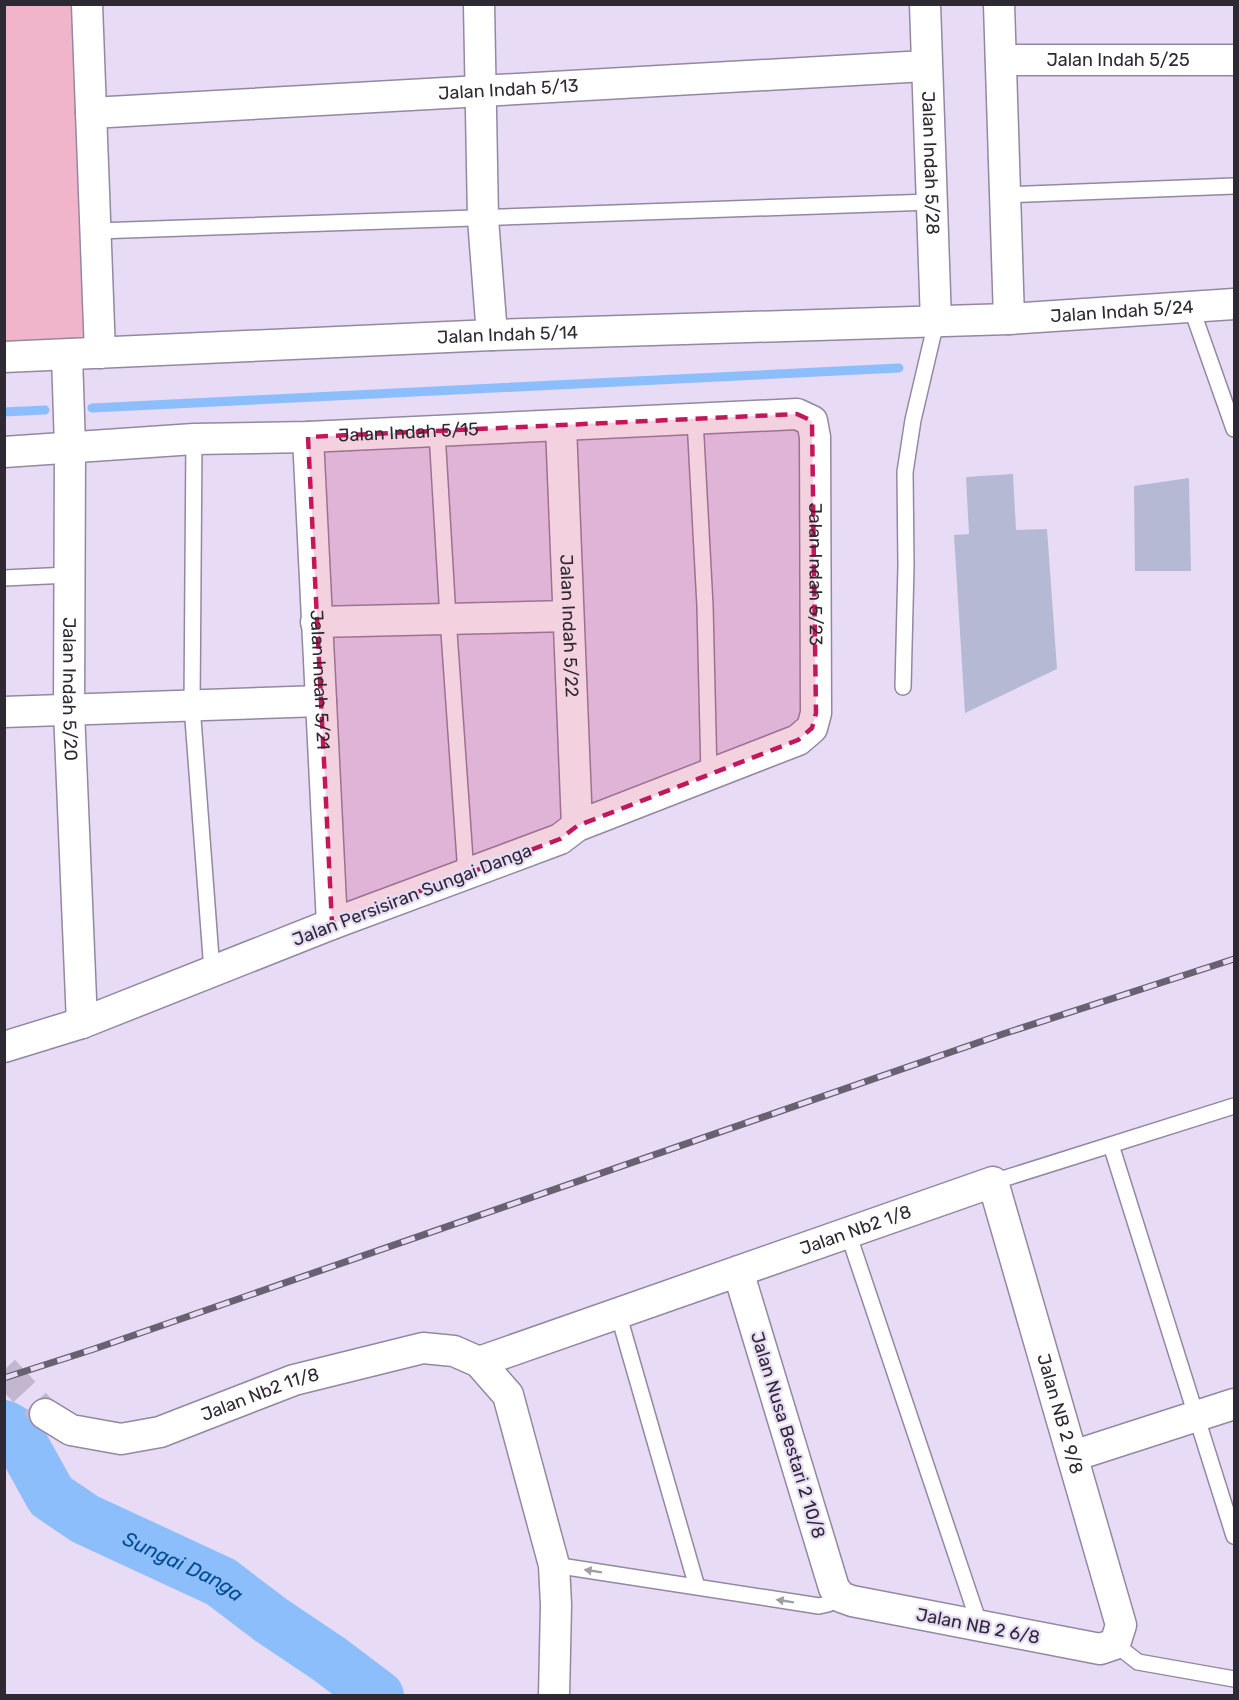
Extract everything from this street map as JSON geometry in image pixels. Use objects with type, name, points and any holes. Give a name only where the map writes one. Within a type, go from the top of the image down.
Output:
[{"type":"street","points":[[87,4],[100,353]]},
{"type":"street","points":[[479,4],[483,219],[492,335]]},
{"type":"street","name":"Jalan Indah 5/28","points":[[925,4],[925,66],[936,322]]},
{"type":"street","points":[[999,4],[1009,320]]},
{"type":"street","name":"Jalan Indah 5/25","points":[[1001,60],[1234,60]]},
{"type":"street","name":"Jalan Indah 5/13","points":[[91,113],[482,89],[925,66]]},
{"type":"street","name":"Jalan Indah 5/24","points":[[1009,320],[1234,304]]},
{"type":"street","name":"Jalan Indah 5/14","points":[[4,357],[492,335],[1009,320]]},
{"type":"street","name":"Jalan Indah 5/20","points":[[67,355],[70,447],[69,711],[82,1023]]},
{"type":"street","name":"Jalan Indah 5/15","points":[[4,452],[194,439],[437,432],[797,414],[812,421]]},
{"type":"street","name":"Jalan Indah 5/23","points":[[812,421],[816,713],[812,728]]},
{"type":"street","name":"Jalan Indah 5/22","points":[[561,426],[577,826]]},
{"type":"street","name":"Jalan Indah 5/21","points":[[308,437],[332,924]]},
{"type":"street","points":[[316,622],[568,616]]},
{"type":"street","points":[[4,712],[321,701]]},
{"type":"street","name":"Jalan Persisiran Sungai Danga","points":[[4,1047],[82,1023],[332,924],[560,839],[577,826],[798,740],[812,728]]},
{"type":"street","name":"Jalan Nb2 1/8","points":[[478,1362],[993,1182]]},
{"type":"street","name":"Jalan NB 2 9/8","points":[[993,1182],[1122,1625],[1114,1644]]},
{"type":"street","name":"Jalan Nusa Bestari 2 10/8","points":[[738,1271],[834,1588],[841,1597]]},
{"type":"street","name":"Jalan Nb2 11/8","points":[[45,1414],[71,1430],[121,1438],[160,1432],[294,1380],[423,1348],[454,1351],[478,1362]]},
{"type":"street","points":[[478,1362],[508,1395],[554,1565],[556,1605],[554,1695]]},
{"type":"street","points":[[1073,1456],[1234,1404]]},
{"type":"street","name":"Jalan NB 2 6/8","points":[[841,1597],[1100,1649],[1114,1644]]},
{"type":"lane","points":[[1006,195],[1234,186]]},
{"type":"lane","points":[[97,231],[931,202]]},
{"type":"lane","points":[[1191,307],[1234,429]]},
{"type":"lane","points":[[903,687],[906,566],[905,472],[913,420],[936,322]]},
{"type":"lane","points":[[695,419],[705,606],[709,775]]},
{"type":"lane","points":[[437,432],[466,874]]},
{"type":"lane","points":[[194,439],[192,706],[212,971]]},
{"type":"lane","points":[[4,578],[69,575]]},
{"type":"lane","name":"Jalan Nb2 1/8","points":[[993,1182],[1234,1106]]},
{"type":"lane","points":[[1111,1145],[1234,1536]]},
{"type":"lane","points":[[848,1233],[980,1626]]},
{"type":"lane","points":[[618,1313],[697,1587]]},
{"type":"lane","points":[[554,1565],[819,1606],[841,1597]]},
{"type":"lane","points":[[1114,1644],[1138,1662],[1234,1680]]},
{"type":"highlighted area","points":[[797,414],[812,421],[816,713],[812,728],[798,740],[577,826],[560,839],[332,924],[308,437]]},
{"type":"shaded area","points":[[4,5],[86,5],[100,353],[5,357]]},
{"type":"building","points":[[1013,474],[1016,530],[1047,529],[1057,669],[965,713],[954,535],[969,534],[966,477]]},
{"type":"building","points":[[1189,478],[1191,571],[1135,571],[1134,486]]},
{"type":"waterway","points":[[92,408],[899,368]]},
{"type":"waterway","points":[[4,412],[45,410]]},
{"type":"waterway","name":"Sungai Danga","points":[[4,1426],[16,1433],[51,1496],[85,1519],[221,1582],[378,1696]]},
{"type":"tunnel","points":[[4,1370],[45,1414]]},
{"type":"railway","points":[[4,1378],[94,1349],[1000,1035],[1234,959]]}]
